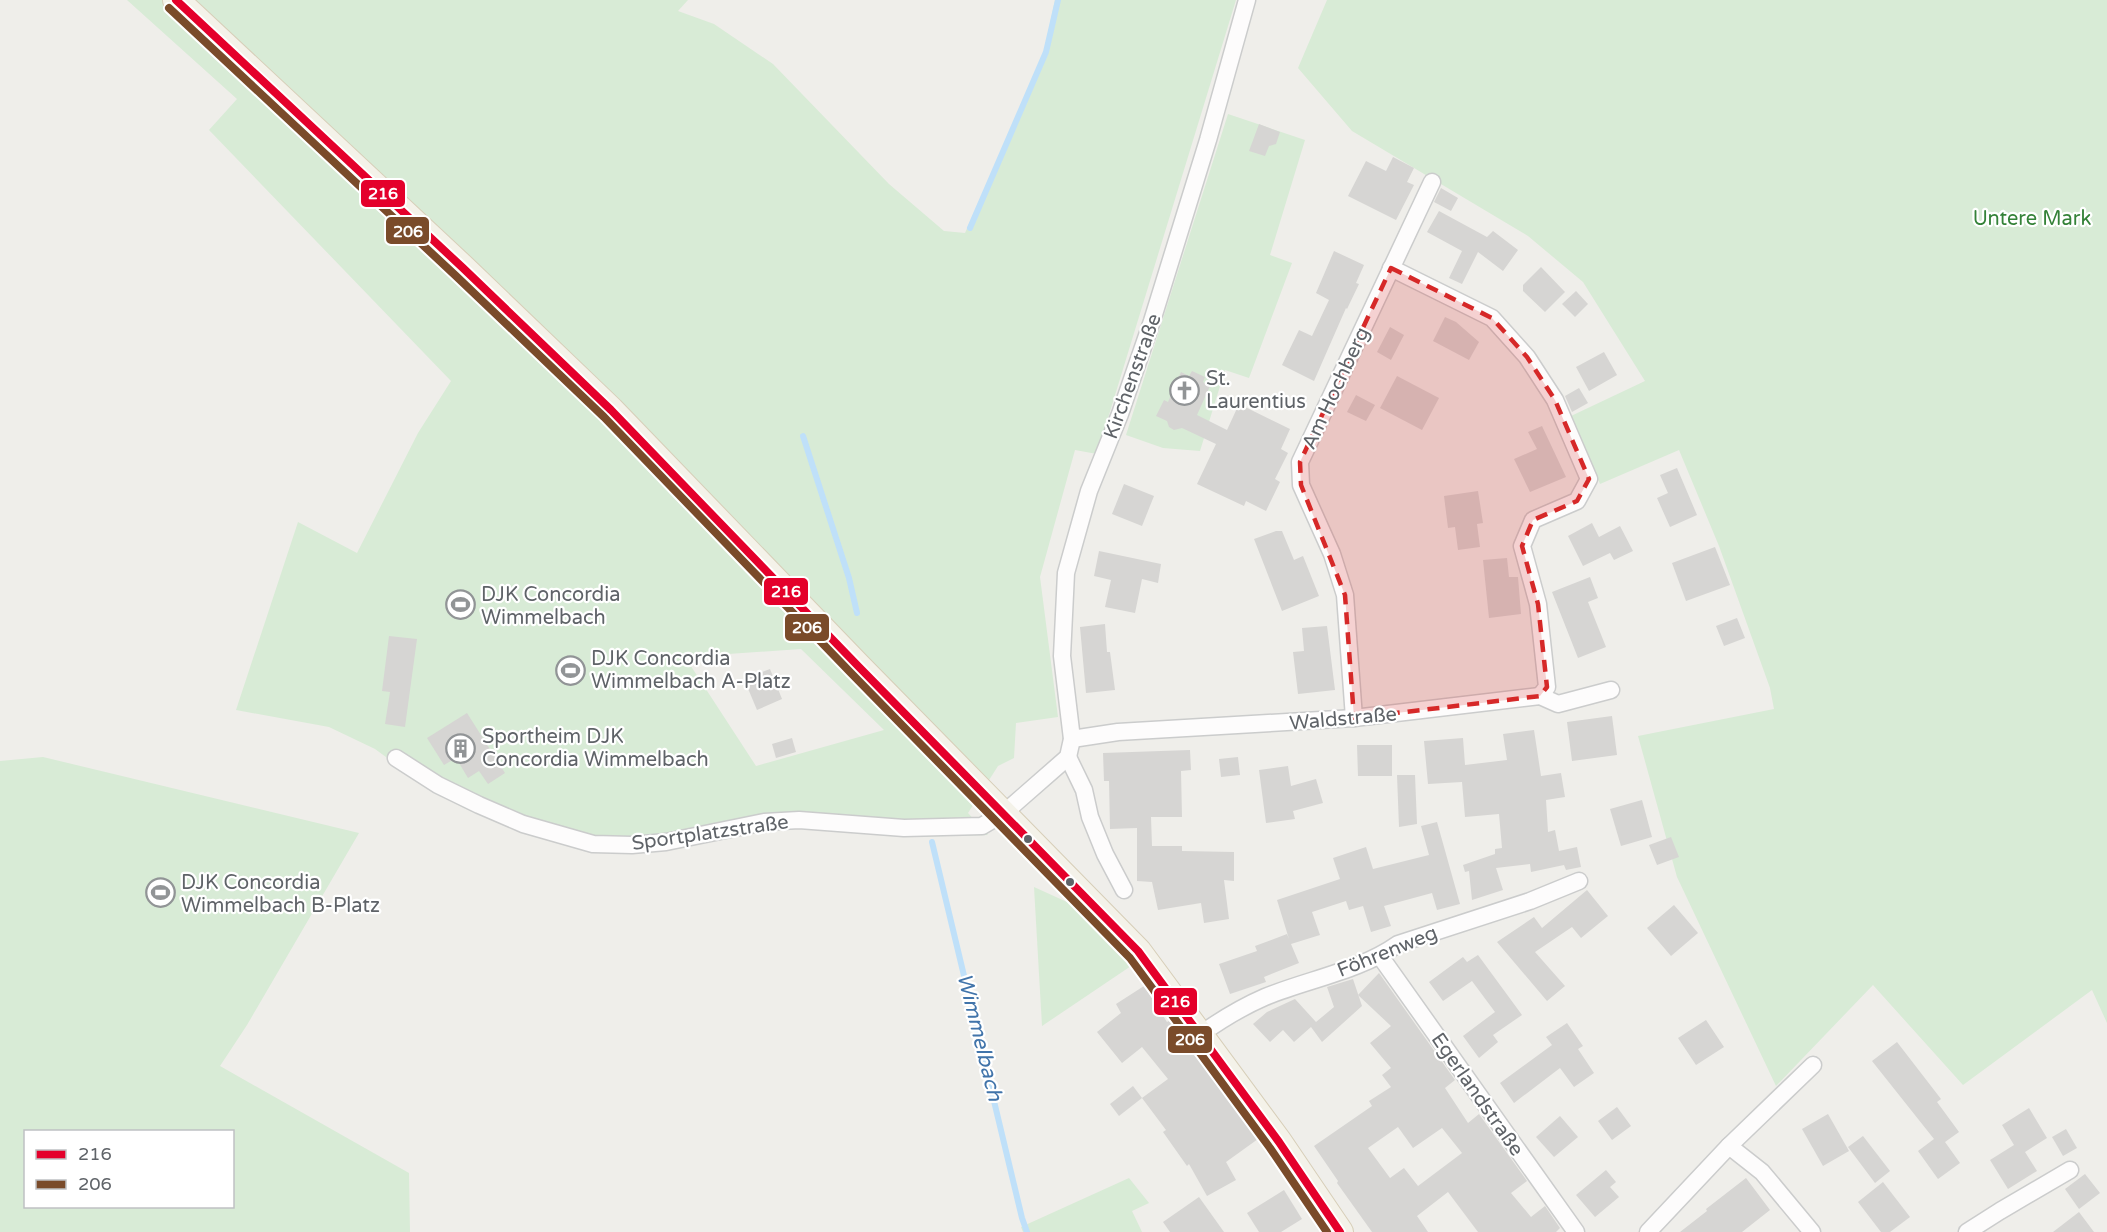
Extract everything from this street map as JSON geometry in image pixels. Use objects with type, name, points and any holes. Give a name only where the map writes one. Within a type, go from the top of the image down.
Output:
[{"type":"main road","points":[[176,0],[463,268],[611,410],[1138,951],[1202,1034],[1340,1232]]},
{"type":"street","name":"Kirchenstraße","points":[[1068,758],[1072,739],[1062,656],[1066,573],[1089,491],[1120,414],[1152,321],[1208,140],[1246,0]]},
{"type":"street","name":"Am Hochberg","points":[[1354,718],[1345,595],[1332,554],[1301,484],[1300,462],[1432,182]]},
{"type":"street","points":[[1391,268],[1492,318],[1527,357],[1555,400],[1589,479],[1577,501],[1533,520],[1522,546],[1538,604],[1546,687],[1540,696]]},
{"type":"street","name":"Waldstraße","points":[[1072,739],[1118,732],[1354,718],[1540,696],[1558,704],[1611,690]]},
{"type":"street","name":"Sportplatzstraße","points":[[396,758],[438,785],[479,806],[523,824],[593,844],[632,845],[666,842],[764,822],[799,820],[904,828],[963,828],[982,826],[1004,813]]},
{"type":"street","points":[[1004,813],[1068,758],[1084,790],[1090,816],[1105,854],[1124,890]]},
{"type":"street","name":"Föhrenweg","points":[[1202,1034],[1228,1015],[1265,997],[1380,956],[1398,944],[1530,900],[1579,881]]},
{"type":"street","name":"Egerlandstraße","points":[[1380,956],[1576,1232]]},
{"type":"street","points":[[1648,1232],[1729,1146],[1813,1065]]},
{"type":"street","points":[[1729,1146],[1762,1172],[1812,1232]]},
{"type":"street","points":[[1967,1232],[2070,1170]]},
{"type":"highlighted area","points":[[1391,268],[1492,318],[1527,357],[1555,400],[1589,479],[1577,501],[1533,520],[1522,546],[1538,604],[1547,687],[1540,696],[1354,718],[1345,595],[1301,485],[1300,462]]},
{"type":"green space","points":[[127,0],[688,0],[678,11],[714,24],[773,64],[889,184],[944,231],[965,233],[1043,56],[1055,0],[1236,0],[1097,454],[1075,450],[1040,577],[1058,717],[1016,723],[1014,758],[998,766],[968,813],[988,835],[904,837],[793,826],[642,853],[587,850],[513,829],[464,808],[427,787],[375,749],[329,727],[236,710],[298,522],[357,553],[418,433],[451,381],[209,130],[237,99]],"holes":[[[801,649],[884,730],[756,766],[685,657]]]},
{"type":"green space","name":"Untere Mark","points":[[1327,0],[2107,0],[2107,1023],[2092,990],[1963,1085],[1873,985],[1776,1086],[1677,877],[1638,736],[1774,709],[1770,688],[1719,546],[1679,450],[1600,484],[1571,416],[1645,381],[1583,282],[1528,236],[1352,131],[1298,68]]},
{"type":"green space","points":[[1228,114],[1305,140],[1270,255],[1292,263],[1249,378],[1225,370],[1200,451],[1163,448],[1126,435]]},
{"type":"green space","points":[[43,757],[359,833],[247,1025],[220,1066],[409,1173],[410,1232],[0,1232],[0,761]]},
{"type":"green space","points":[[1034,887],[1078,907],[1131,966],[1042,1026]]},
{"type":"green space","points":[[1129,1178],[1149,1203],[1132,1211],[1142,1232],[1023,1232],[1021,1227]]},
{"type":"building","points":[[1259,124],[1280,132],[1276,144],[1269,146],[1265,156],[1249,151]]},
{"type":"building","points":[[1393,157],[1414,168],[1407,182],[1414,185],[1396,220],[1348,196],[1366,161],[1386,171]]},
{"type":"building","points":[[1441,188],[1458,198],[1451,211],[1434,202]]},
{"type":"building","points":[[1439,211],[1487,237],[1493,231],[1518,250],[1503,271],[1478,252],[1462,284],[1449,278],[1462,251],[1427,232]]},
{"type":"building","points":[[1334,251],[1364,265],[1356,283],[1359,284],[1314,381],[1282,365],[1299,330],[1312,336],[1329,300],[1316,293]]},
{"type":"building","points":[[1541,267],[1565,292],[1545,312],[1523,291],[1523,285]]},
{"type":"building","points":[[1576,291],[1588,304],[1575,317],[1562,304]]},
{"type":"building","points":[[1445,317],[1456,322],[1479,342],[1469,360],[1433,341]]},
{"type":"building","points":[[1390,327],[1404,335],[1391,360],[1377,352]]},
{"type":"building","points":[[1604,352],[1617,375],[1589,391],[1576,367]]},
{"type":"building","points":[[1192,371],[1205,377],[1203,382],[1210,386],[1197,415],[1227,430],[1239,404],[1290,429],[1281,449],[1288,453],[1275,479],[1280,482],[1266,511],[1246,501],[1244,506],[1197,484],[1216,444],[1182,428],[1174,430],[1169,427],[1167,421],[1156,416],[1164,400],[1168,402],[1181,372],[1189,376]]},
{"type":"building","points":[[1397,376],[1439,398],[1422,430],[1380,408]]},
{"type":"building","points":[[1579,388],[1588,403],[1572,412],[1565,396]]},
{"type":"building","points":[[1356,395],[1375,405],[1366,421],[1347,412]]},
{"type":"building","points":[[1542,426],[1566,477],[1530,492],[1514,459],[1537,449],[1528,432]]},
{"type":"building","points":[[1677,468],[1697,515],[1670,527],[1657,498],[1668,493],[1660,475]]},
{"type":"building","points":[[1124,484],[1154,496],[1142,526],[1112,514]]},
{"type":"building","points":[[1478,491],[1483,523],[1477,524],[1480,547],[1458,550],[1455,527],[1448,528],[1444,496]]},
{"type":"building","points":[[1592,523],[1599,537],[1620,526],[1633,551],[1614,560],[1610,553],[1583,566],[1568,536]]},
{"type":"building","points":[[1282,531],[1294,560],[1303,556],[1319,596],[1282,611],[1254,539]]},
{"type":"building","points":[[1715,547],[1730,585],[1686,601],[1672,563]]},
{"type":"building","points":[[1099,551],[1161,564],[1158,583],[1142,579],[1135,613],[1105,607],[1111,580],[1094,576]]},
{"type":"building","points":[[1507,558],[1509,577],[1518,577],[1521,614],[1489,618],[1483,560]]},
{"type":"building","points":[[1590,577],[1598,598],[1588,602],[1606,647],[1578,658],[1552,592]]},
{"type":"building","points":[[1737,618],[1745,638],[1724,646],[1716,626]]},
{"type":"building","points":[[1105,624],[1107,652],[1110,652],[1115,690],[1086,693],[1080,627]]},
{"type":"building","points":[[1327,626],[1335,690],[1298,694],[1293,652],[1304,651],[1302,628]]},
{"type":"building","points":[[389,636],[417,639],[405,727],[385,724],[390,692],[382,691]]},
{"type":"building","points":[[770,669],[782,699],[757,710],[744,679]]},
{"type":"building","name":"Sportheim DJK Concordia Wimmelbach","points":[[467,713],[505,773],[488,784],[479,771],[468,778],[456,758],[444,765],[427,738]]},
{"type":"building","points":[[1612,716],[1617,755],[1572,761],[1567,722]]},
{"type":"building","points":[[1534,730],[1541,776],[1561,773],[1565,797],[1546,800],[1548,832],[1555,830],[1559,851],[1577,847],[1581,867],[1566,870],[1564,865],[1531,872],[1530,864],[1496,868],[1503,890],[1472,900],[1469,871],[1465,872],[1463,865],[1495,854],[1495,849],[1502,848],[1499,814],[1465,817],[1462,782],[1428,784],[1424,741],[1463,738],[1465,765],[1507,760],[1503,734]]},
{"type":"building","points":[[792,738],[796,752],[776,758],[772,744]]},
{"type":"building","points":[[1357,745],[1392,745],[1392,776],[1358,776]]},
{"type":"building","points":[[1190,750],[1191,770],[1181,771],[1182,817],[1151,817],[1152,846],[1182,846],[1182,851],[1234,852],[1234,881],[1224,880],[1229,919],[1204,923],[1201,903],[1158,910],[1152,882],[1137,881],[1137,828],[1110,829],[1109,781],[1104,781],[1103,753]]},
{"type":"building","points":[[1238,757],[1240,775],[1221,777],[1219,759]]},
{"type":"building","points":[[1288,766],[1291,786],[1316,779],[1323,803],[1293,811],[1295,819],[1266,823],[1259,770]]},
{"type":"building","points":[[1397,775],[1415,775],[1417,824],[1399,827]]},
{"type":"building","points":[[1642,800],[1652,837],[1621,846],[1610,809]]},
{"type":"building","points":[[1437,822],[1460,904],[1437,910],[1432,893],[1384,906],[1391,926],[1371,932],[1363,906],[1349,910],[1346,901],[1312,912],[1320,935],[1291,944],[1299,963],[1264,977],[1266,982],[1230,994],[1219,964],[1257,951],[1255,946],[1287,934],[1289,939],[1277,900],[1340,879],[1333,858],[1366,847],[1373,869],[1429,855],[1421,826]]},
{"type":"building","points":[[1671,837],[1679,857],[1657,865],[1649,845]]},
{"type":"building","points":[[1587,890],[1608,916],[1581,938],[1572,927],[1535,952],[1565,986],[1547,1001],[1497,942],[1534,917],[1542,928]]},
{"type":"building","points":[[1674,905],[1698,933],[1671,956],[1647,928]]},
{"type":"building","points":[[1478,955],[1522,1015],[1493,1035],[1498,1042],[1479,1058],[1463,1036],[1495,1012],[1472,981],[1443,1001],[1429,982],[1463,957],[1467,962]]},
{"type":"building","points":[[1379,973],[1455,1080],[1445,1088],[1468,1123],[1479,1114],[1527,1181],[1511,1193],[1531,1217],[1545,1206],[1560,1228],[1556,1232],[1478,1232],[1448,1192],[1417,1216],[1428,1232],[1372,1232],[1314,1146],[1372,1106],[1369,1101],[1391,1087],[1382,1075],[1391,1068],[1370,1043],[1391,1026],[1358,995]],"holes":[[[1398,1127],[1413,1148],[1442,1128],[1462,1153],[1418,1186],[1404,1168],[1390,1178],[1368,1148]]]},
{"type":"building","points":[[1353,979],[1362,1006],[1322,1042],[1311,1027],[1294,1042],[1283,1030],[1270,1042],[1253,1024],[1267,1012],[1295,999],[1316,1022],[1334,1007],[1327,987]]},
{"type":"building","points":[[1144,986],[1167,1022],[1169,1021],[1197,1056],[1258,1139],[1226,1162],[1236,1180],[1207,1196],[1189,1164],[1187,1166],[1163,1132],[1166,1130],[1142,1098],[1168,1079],[1142,1047],[1122,1063],[1097,1032],[1121,1013],[1116,1004]]},
{"type":"building","points":[[1706,1020],[1724,1047],[1696,1065],[1678,1038]]},
{"type":"building","points":[[1567,1023],[1583,1046],[1578,1049],[1594,1073],[1574,1087],[1560,1068],[1514,1103],[1500,1083],[1552,1045],[1546,1037]]},
{"type":"building","points":[[1897,1042],[1941,1099],[1937,1102],[1959,1132],[1945,1142],[1960,1163],[1938,1179],[1918,1151],[1934,1139],[1872,1061]]},
{"type":"building","points":[[1133,1086],[1142,1098],[1119,1116],[1110,1104]]},
{"type":"building","points":[[1617,1107],[1631,1126],[1612,1140],[1598,1121]]},
{"type":"building","points":[[2029,1108],[2047,1138],[2025,1152],[2037,1171],[2008,1189],[1990,1160],[2014,1145],[2002,1125]]},
{"type":"building","points":[[1828,1114],[1849,1151],[1823,1166],[1802,1129]]},
{"type":"building","points":[[1560,1116],[1578,1137],[1554,1157],[1536,1137]]},
{"type":"building","points":[[2066,1129],[2077,1148],[2063,1156],[2052,1137]]},
{"type":"building","points":[[1863,1136],[1890,1171],[1875,1183],[1848,1147]]},
{"type":"building","points":[[1606,1170],[1616,1182],[1610,1187],[1619,1197],[1595,1217],[1576,1195]]},
{"type":"building","points":[[2085,1174],[2100,1193],[2079,1209],[2065,1189]]},
{"type":"building","points":[[1746,1178],[1770,1210],[1742,1232],[1680,1232],[1707,1211],[1706,1209]]},
{"type":"building","points":[[1883,1182],[1910,1217],[1890,1232],[1881,1232],[1858,1202]]},
{"type":"building","points":[[1284,1190],[1302,1219],[1281,1232],[1259,1232],[1247,1213]]},
{"type":"building","points":[[1199,1197],[1224,1232],[1170,1232],[1163,1222]]},
{"type":"building","points":[[2079,1212],[2094,1232],[2053,1232]]},
{"type":"waterway","points":[[970,228],[1046,52],[1058,0]]},
{"type":"waterway","points":[[803,436],[849,578],[857,613]]},
{"type":"waterway","name":"Wimmelbach","points":[[932,842],[1027,1232]]},
{"type":"transit line","name":"216","points":[[176,0],[463,268],[611,410],[1138,951],[1279,1142],[1340,1232]]},
{"type":"transit line","name":"206","points":[[169,8],[604,417],[1130,958],[1270,1148],[1327,1232]]},
{"type":"place","name":"St. Laurentius","points":[[1185,390]]},
{"type":"place","name":"DJK Concordia Wimmelbach","points":[[460,605]]},
{"type":"place","name":"DJK Concordia Wimmelbach A-Platz","points":[[570,670]]},
{"type":"place","name":"Sportheim DJK Concordia Wimmelbach","points":[[461,748]]},
{"type":"place","name":"DJK Concordia Wimmelbach B-Platz","points":[[160,893]]}]
